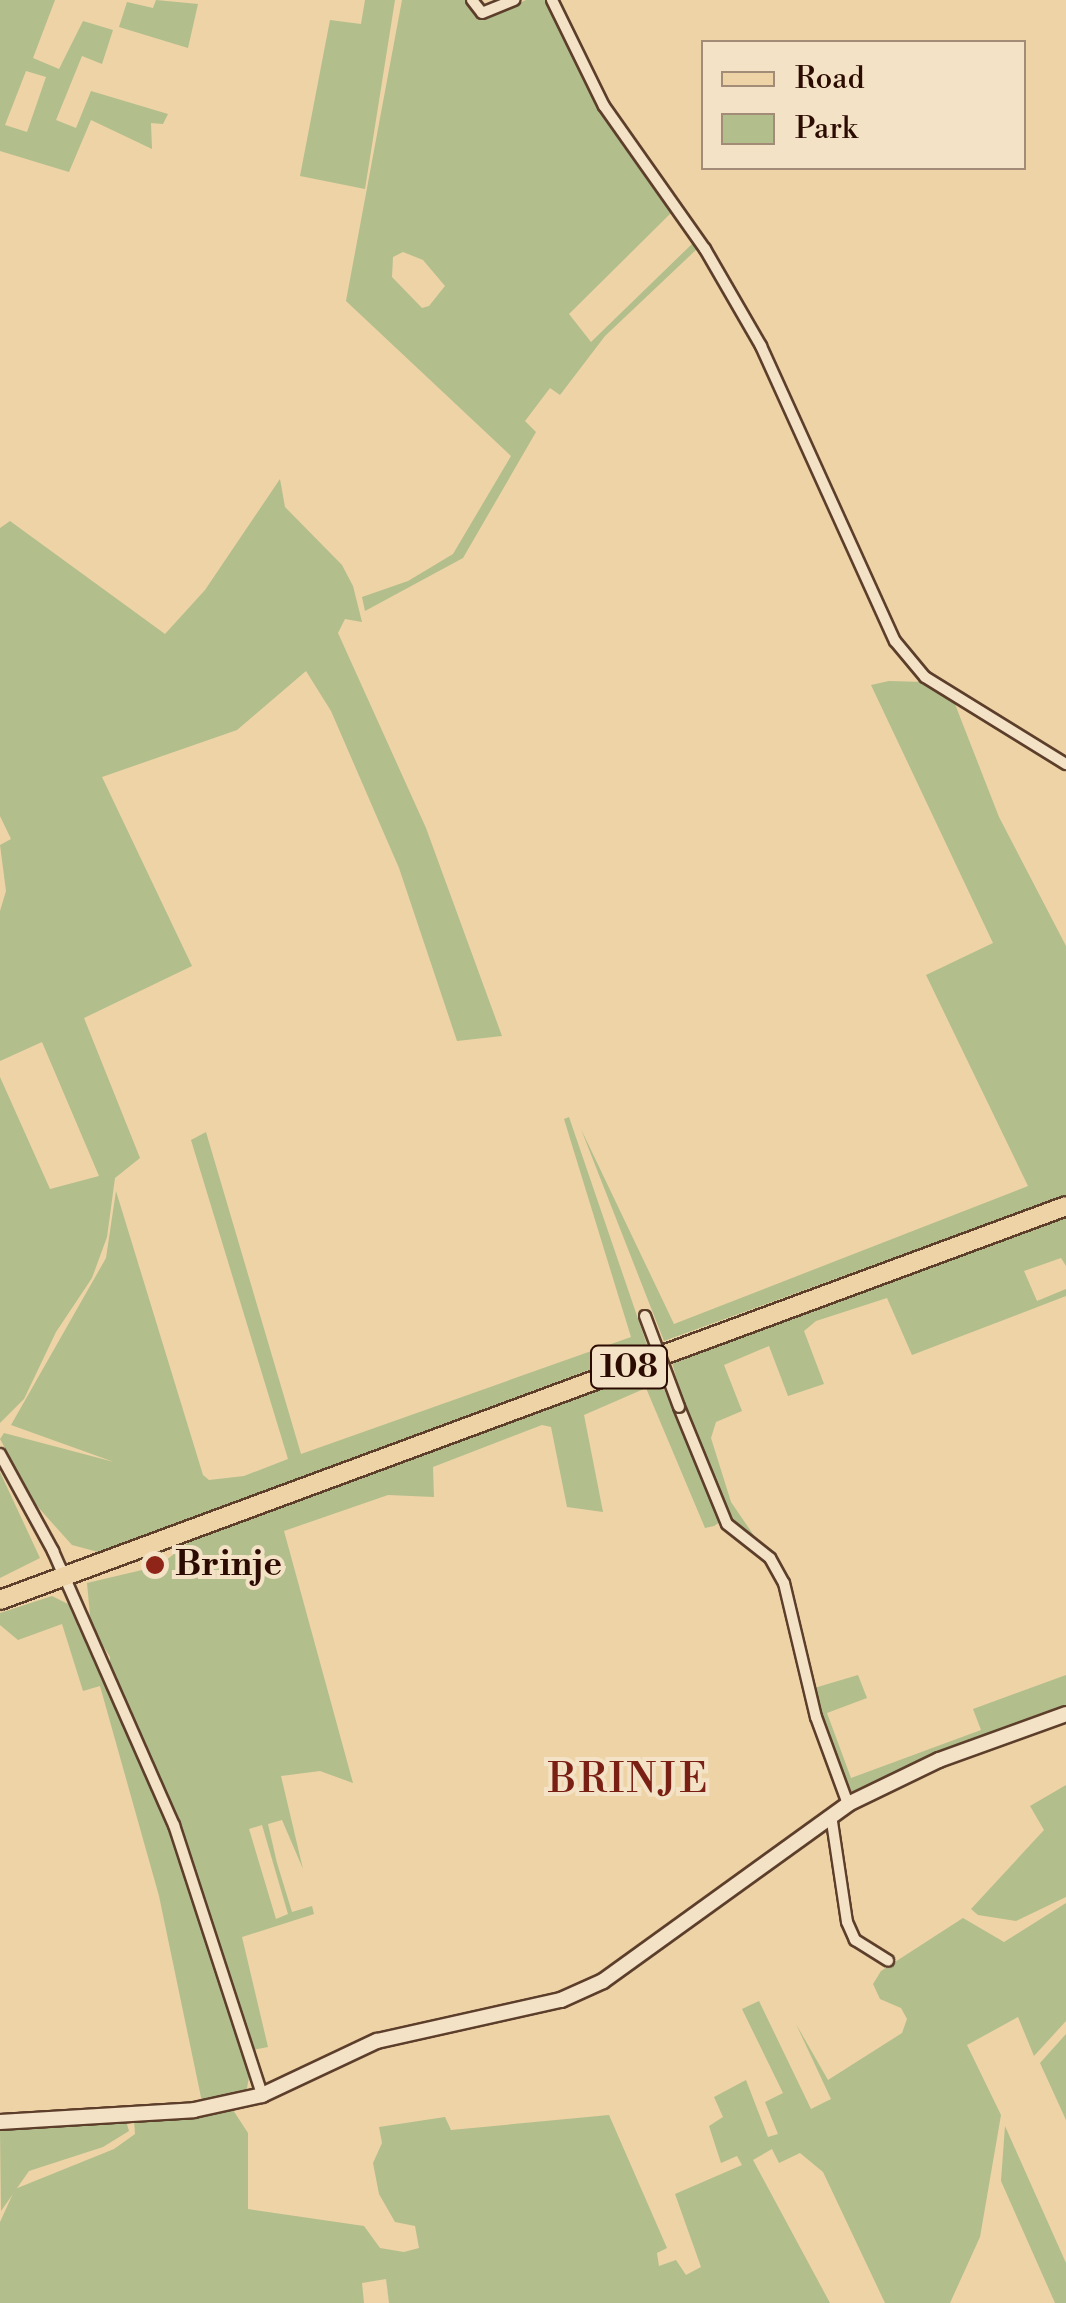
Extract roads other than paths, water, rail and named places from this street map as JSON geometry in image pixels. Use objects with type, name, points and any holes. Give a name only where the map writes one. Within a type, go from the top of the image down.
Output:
[{"type":"main road","name":"108","points":[[0,1600],[1066,1206]]},
{"type":"street","points":[[472,0],[482,12],[514,0]]},
{"type":"street","points":[[552,0],[604,106],[704,249],[761,346],[895,640],[925,677],[1066,764]]},
{"type":"street","points":[[645,1316],[727,1524],[770,1558],[784,1583],[816,1717],[848,1804]]},
{"type":"street","points":[[0,1454],[65,1576],[174,1825],[262,2095]]},
{"type":"street","points":[[0,2122],[194,2110],[262,2095],[377,2041],[508,2016],[603,1980],[848,1804],[939,1760],[1066,1714]]},
{"type":"street","points":[[831,1814],[847,1922],[855,1940],[888,1962]]},
{"type":"place","name":"Brinje","points":[[155,1565]]},
{"type":"district","name":"BRINJE","points":[[629,1780]]}]
